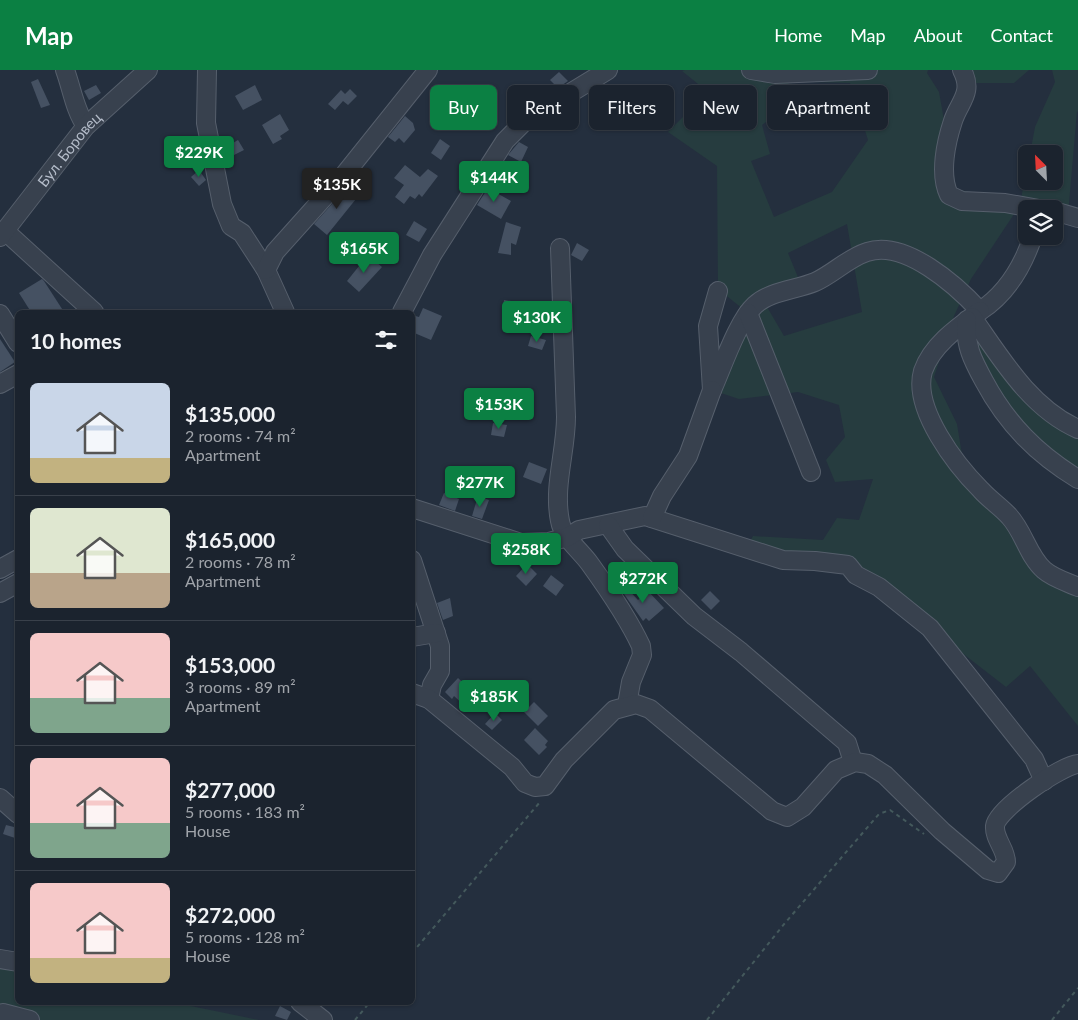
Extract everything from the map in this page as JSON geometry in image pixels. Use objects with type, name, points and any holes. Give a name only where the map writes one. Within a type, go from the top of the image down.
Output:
[{"type":"street","points":[[65,70],[75,97],[77,114],[86,126]]},
{"type":"street","name":"Бул. Боровец","points":[[3,234],[86,126],[148,70]]},
{"type":"street","points":[[206,70],[206,123],[222,204],[230,226],[242,233],[266,270],[284,310]]},
{"type":"street","points":[[266,270],[275,252],[344,175],[428,70]]},
{"type":"street","points":[[403,310],[432,255],[505,141],[526,120],[608,70]]},
{"type":"street","points":[[751,70],[775,74],[868,70]]},
{"type":"street","points":[[962,70],[966,76],[966,97],[952,122],[945,158],[945,182],[949,195],[962,201],[1018,205]]},
{"type":"street","points":[[1063,214],[1078,218]]},
{"type":"street","points":[[3,234],[92,310]]},
{"type":"street","points":[[1030,245],[1023,262],[999,296],[936,348],[924,370],[922,388],[937,432],[953,458],[980,489],[1012,519],[1038,564],[1055,577],[1078,586]]},
{"type":"street","points":[[560,248],[566,424],[558,490],[560,522],[568,537],[591,566],[640,646],[642,655],[631,682],[628,705]]},
{"type":"street","points":[[652,518],[662,496],[688,456],[712,390],[748,313],[763,300],[817,281],[858,256],[879,250],[906,255],[921,262],[951,283],[1019,382],[1058,418],[1078,429]]},
{"type":"street","points":[[712,390],[708,326],[718,291]]},
{"type":"street","points":[[748,313],[811,472]]},
{"type":"street","points":[[0,314],[15,338]]},
{"type":"street","points":[[973,316],[966,339],[970,352],[988,389],[1011,424],[1035,448],[1078,479]]},
{"type":"street","points":[[0,384],[15,376]]},
{"type":"street","points":[[415,509],[521,543],[538,544],[568,537],[579,530],[645,516],[783,560],[848,565],[856,575],[879,587],[930,628],[1034,759],[1044,781]]},
{"type":"street","points":[[608,525],[625,549],[694,616],[741,652],[847,744],[852,752],[853,762]]},
{"type":"street","points":[[0,569],[15,561]]},
{"type":"street","points":[[415,569],[440,646],[441,664],[421,696],[512,767],[525,783],[534,787],[546,786],[564,760],[614,710],[636,704],[650,709],[772,811],[787,817],[803,807],[830,775],[853,762],[868,764],[878,769],[942,831],[988,870],[998,873],[1005,866],[1006,856],[996,834],[996,821],[1004,812],[1044,781],[1064,768],[1078,764]]},
{"type":"street","points":[[0,593],[15,585]]},
{"type":"street","points":[[415,636],[436,633]]},
{"type":"street","points":[[0,798],[15,811]]},
{"type":"street","points":[[0,959],[15,962]]},
{"type":"street","points":[[304,1005],[323,1020]]},
{"type":"street","points":[[1,1015],[30,1020]]},
{"type":"path","points":[[415,949],[539,803],[546,786]]},
{"type":"path","points":[[707,1020],[785,923],[879,814],[890,810],[929,836],[937,835],[942,831]]},
{"type":"path","points":[[1052,1020],[1078,988]]},
{"type":"path","points":[[355,1020],[368,1005]]},
{"type":"green space","points":[[750,70],[787,80],[789,85],[767,85],[767,121],[762,125],[770,154],[751,161],[774,217],[832,192],[868,140],[865,130],[888,130],[888,85],[812,82],[803,70],[928,70],[927,73],[939,92],[944,120],[937,184],[1018,204],[1018,208],[971,279],[954,316],[934,377],[957,424],[965,473],[1033,556],[1078,587],[1078,726],[1030,666],[1006,687],[930,628],[830,563],[749,543],[753,536],[823,540],[837,518],[859,520],[873,479],[835,482],[826,460],[845,437],[839,405],[798,392],[739,399],[712,390],[748,313],[718,289],[717,166],[668,132],[674,130],[674,126],[684,116],[684,130],[757,130],[757,85],[699,85],[682,71]],"holes":[[[847,224],[862,312],[784,336],[763,300],[802,287],[788,253]]]},
{"type":"green space","points":[[969,70],[1029,70],[1014,83],[971,83]]},
{"type":"green space","points":[[1052,70],[1078,70],[1078,113],[1077,111],[1068,215],[1063,214],[1063,200],[1021,200],[1023,190],[1063,190],[1063,145],[1032,145],[1035,127],[1055,82]]},
{"type":"green space","points":[[972,317],[1008,368],[1078,429],[1078,470],[1022,436],[977,368]]},
{"type":"green space","points":[[0,959],[15,962],[15,1005],[186,1005],[259,1020],[0,1020]]},
{"type":"building","points":[[559,72],[568,81],[562,85],[555,85],[550,80]]},
{"type":"building","points":[[38,79],[50,105],[41,108],[31,82]]},
{"type":"building","points":[[96,85],[101,93],[89,100],[84,91]]},
{"type":"building","points":[[255,85],[262,100],[243,110],[235,96]]},
{"type":"building","points":[[350,89],[357,96],[348,105],[343,101],[335,110],[328,104],[341,90],[345,94]]},
{"type":"building","points":[[280,114],[289,130],[280,136],[282,139],[273,144],[262,125]]},
{"type":"building","points":[[405,116],[413,123],[415,130],[404,143],[399,138],[395,142],[388,137]]},
{"type":"building","points":[[440,139],[450,146],[441,160],[431,153]]},
{"type":"building","points":[[238,140],[244,150],[234,155],[228,146]]},
{"type":"building","points":[[519,142],[528,147],[521,162],[508,155]]},
{"type":"building","points":[[405,165],[420,177],[428,169],[438,176],[422,197],[419,194],[415,199],[410,196],[404,204],[395,197],[404,185],[394,178]]},
{"type":"building","points":[[199,170],[206,180],[199,186],[191,177]]},
{"type":"building","points":[[349,185],[360,194],[327,235],[314,224]]},
{"type":"building","points":[[488,188],[511,201],[501,219],[477,205]]},
{"type":"building","points":[[414,221],[427,229],[419,242],[406,235]]},
{"type":"building","points":[[506,222],[521,227],[516,245],[511,243],[511,255],[498,253]]},
{"type":"building","points":[[577,243],[589,250],[582,261],[571,255]]},
{"type":"building","points":[[368,255],[382,267],[359,292],[347,281]]},
{"type":"building","points":[[42,279],[63,310],[30,310],[19,293]]},
{"type":"building","points":[[504,300],[517,302],[515,315],[502,313]]},
{"type":"building","points":[[423,308],[442,316],[431,340],[415,333],[415,316],[419,317]]},
{"type":"building","points":[[531,336],[546,340],[542,350],[528,346]]},
{"type":"building","points":[[0,339],[15,362],[0,372]]},
{"type":"building","points":[[493,423],[507,425],[504,437],[491,435]]},
{"type":"building","points":[[529,462],[547,469],[541,484],[523,477]]},
{"type":"building","points":[[444,493],[459,499],[455,511],[439,505]]},
{"type":"building","points":[[478,496],[489,500],[482,519],[472,516]]},
{"type":"building","points":[[527,564],[537,574],[526,586],[516,576]]},
{"type":"building","points":[[551,575],[564,585],[556,596],[543,586]]},
{"type":"building","points":[[620,581],[638,600],[648,591],[664,608],[649,621],[646,618],[643,621],[617,584]]},
{"type":"building","points":[[710,591],[720,601],[711,610],[701,600]]},
{"type":"building","points":[[450,598],[453,616],[443,620],[437,603]]},
{"type":"building","points":[[458,678],[478,697],[465,706],[454,696],[452,699],[445,692]]},
{"type":"building","points":[[534,702],[548,716],[538,726],[524,712]]},
{"type":"building","points":[[495,713],[502,720],[492,730],[485,724]]},
{"type":"building","points":[[535,728],[548,741],[545,745],[547,747],[539,755],[524,740]]},
{"type":"building","points":[[6,825],[15,827],[15,838],[3,834]]},
{"type":"building","points":[[280,1006],[291,1012],[287,1020],[275,1016]]}]
